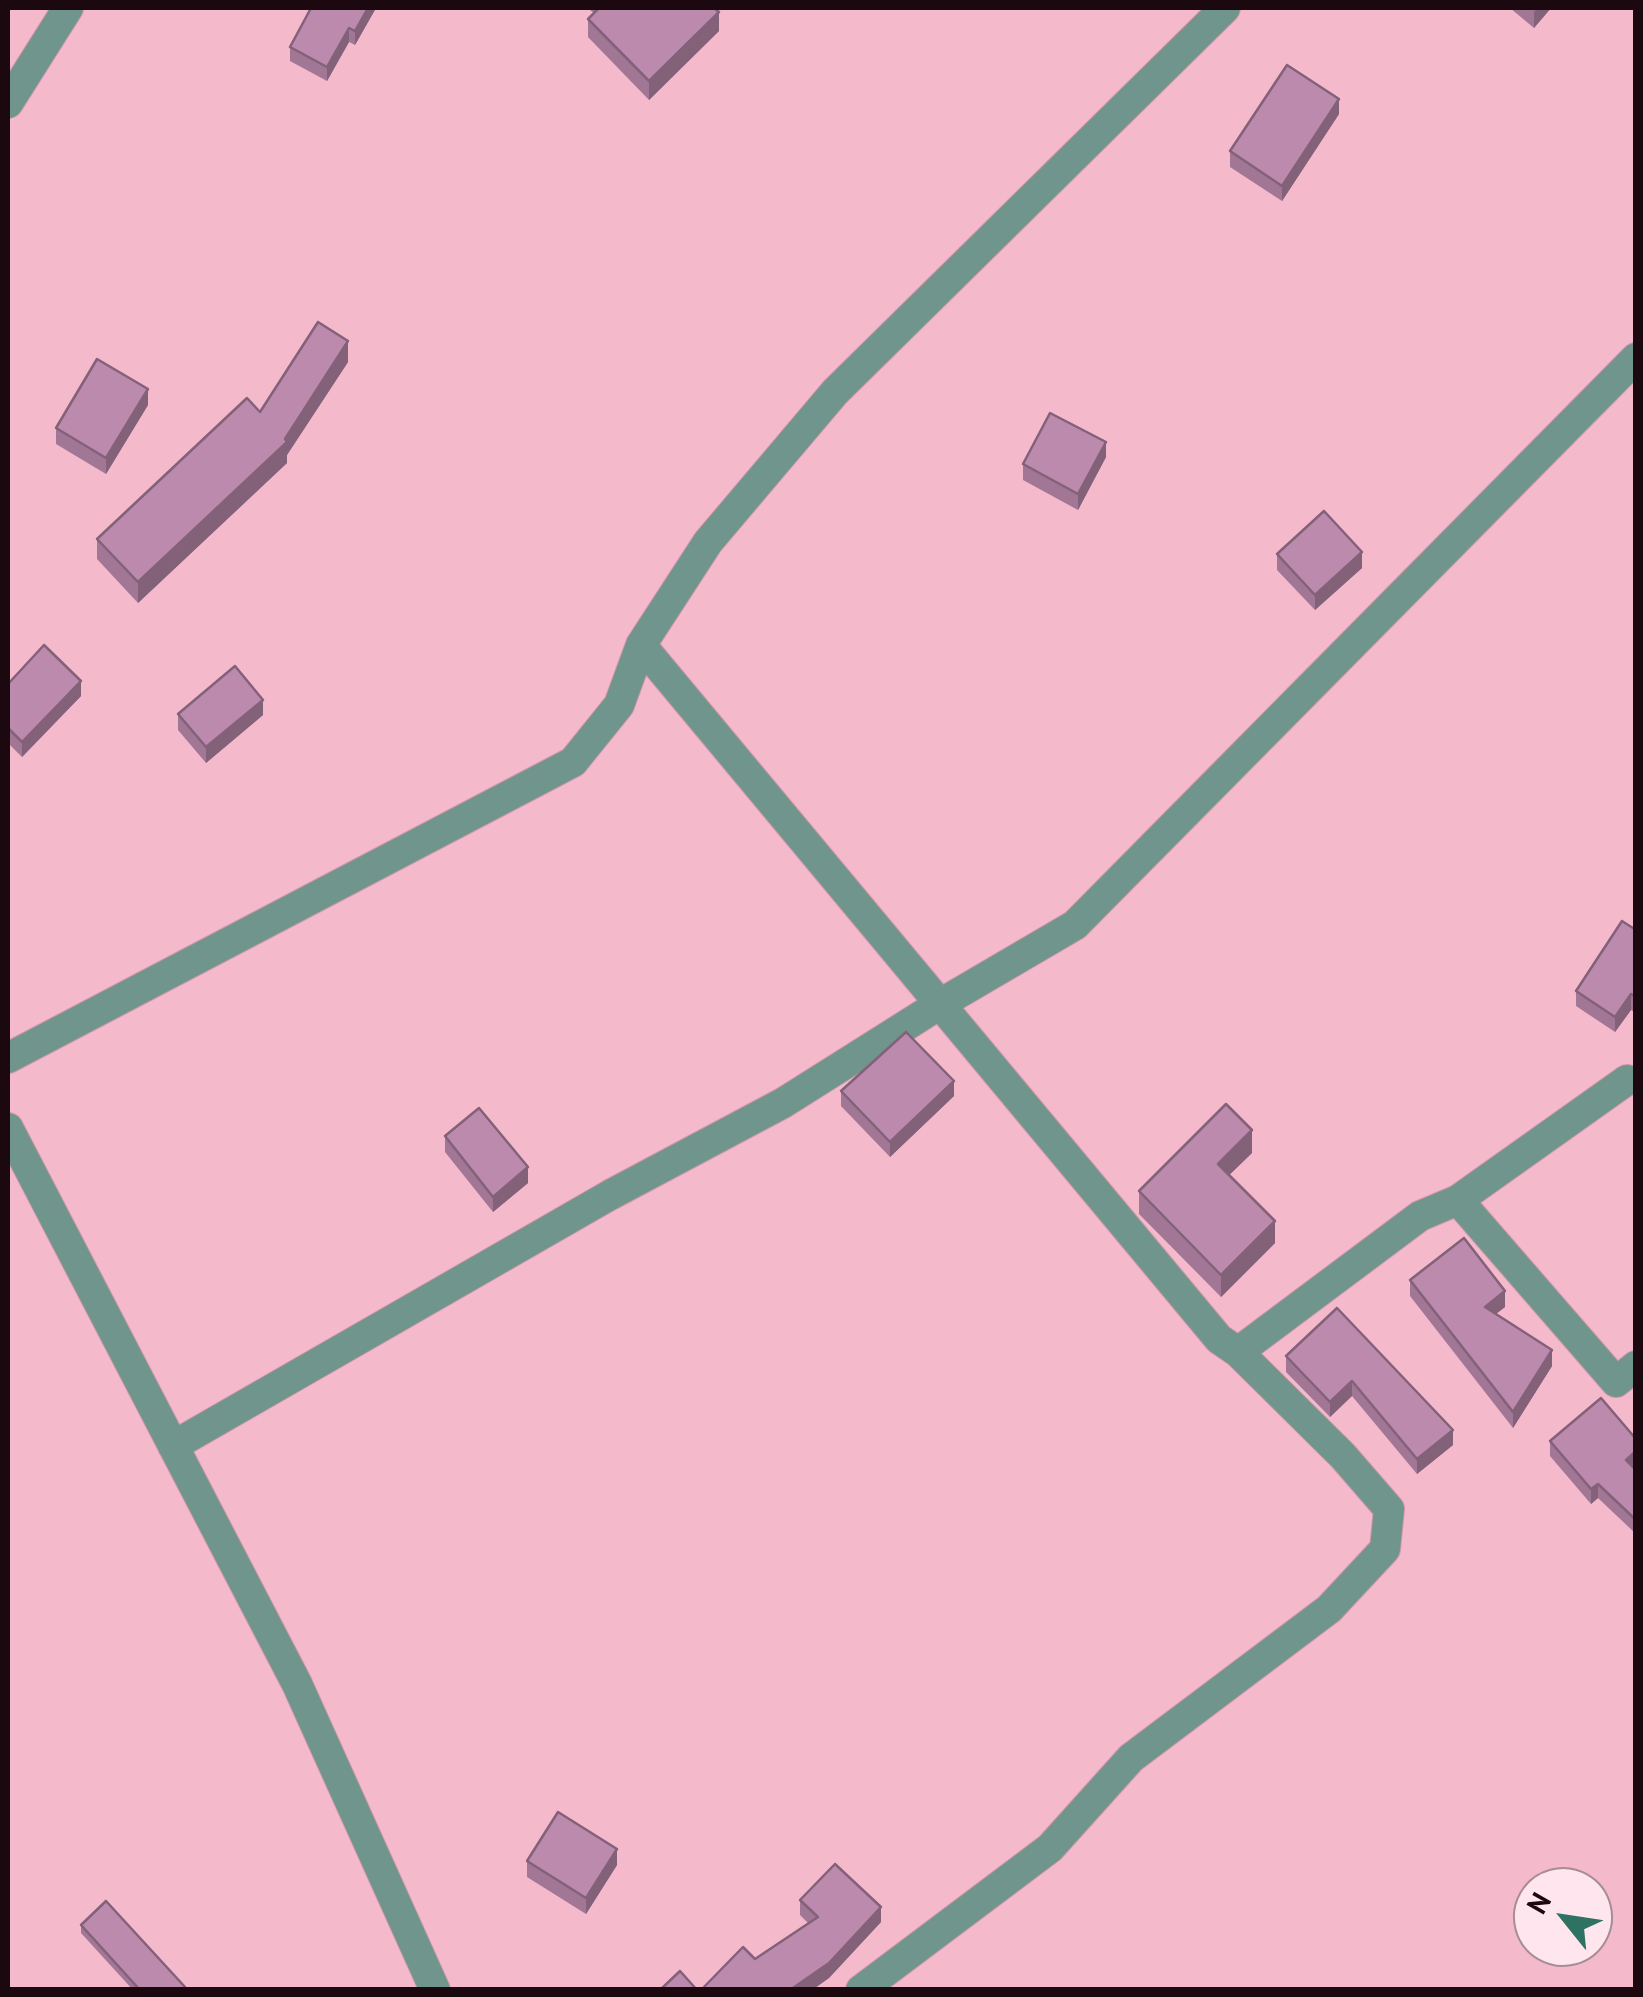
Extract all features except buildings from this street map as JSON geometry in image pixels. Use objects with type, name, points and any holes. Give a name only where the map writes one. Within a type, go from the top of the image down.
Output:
[{"type":"street","points":[[8,103],[68,8]]},
{"type":"street","points":[[8,1058],[573,762],[619,705],[640,645],[708,542],[835,392],[1225,8]]},
{"type":"street","points":[[173,1446],[610,1195],[783,1103],[940,1004],[1076,926],[1636,358]]},
{"type":"street","points":[[640,645],[1219,1338],[1343,1456],[1390,1509],[1385,1550],[1329,1609],[1132,1758],[1050,1848],[862,1990]]},
{"type":"street","points":[[1238,1352],[1420,1216],[1458,1200],[1628,1080]]},
{"type":"street","points":[[8,1128],[296,1684],[435,1990]]},
{"type":"street","points":[[1458,1200],[1616,1382],[1636,1366]]}]
